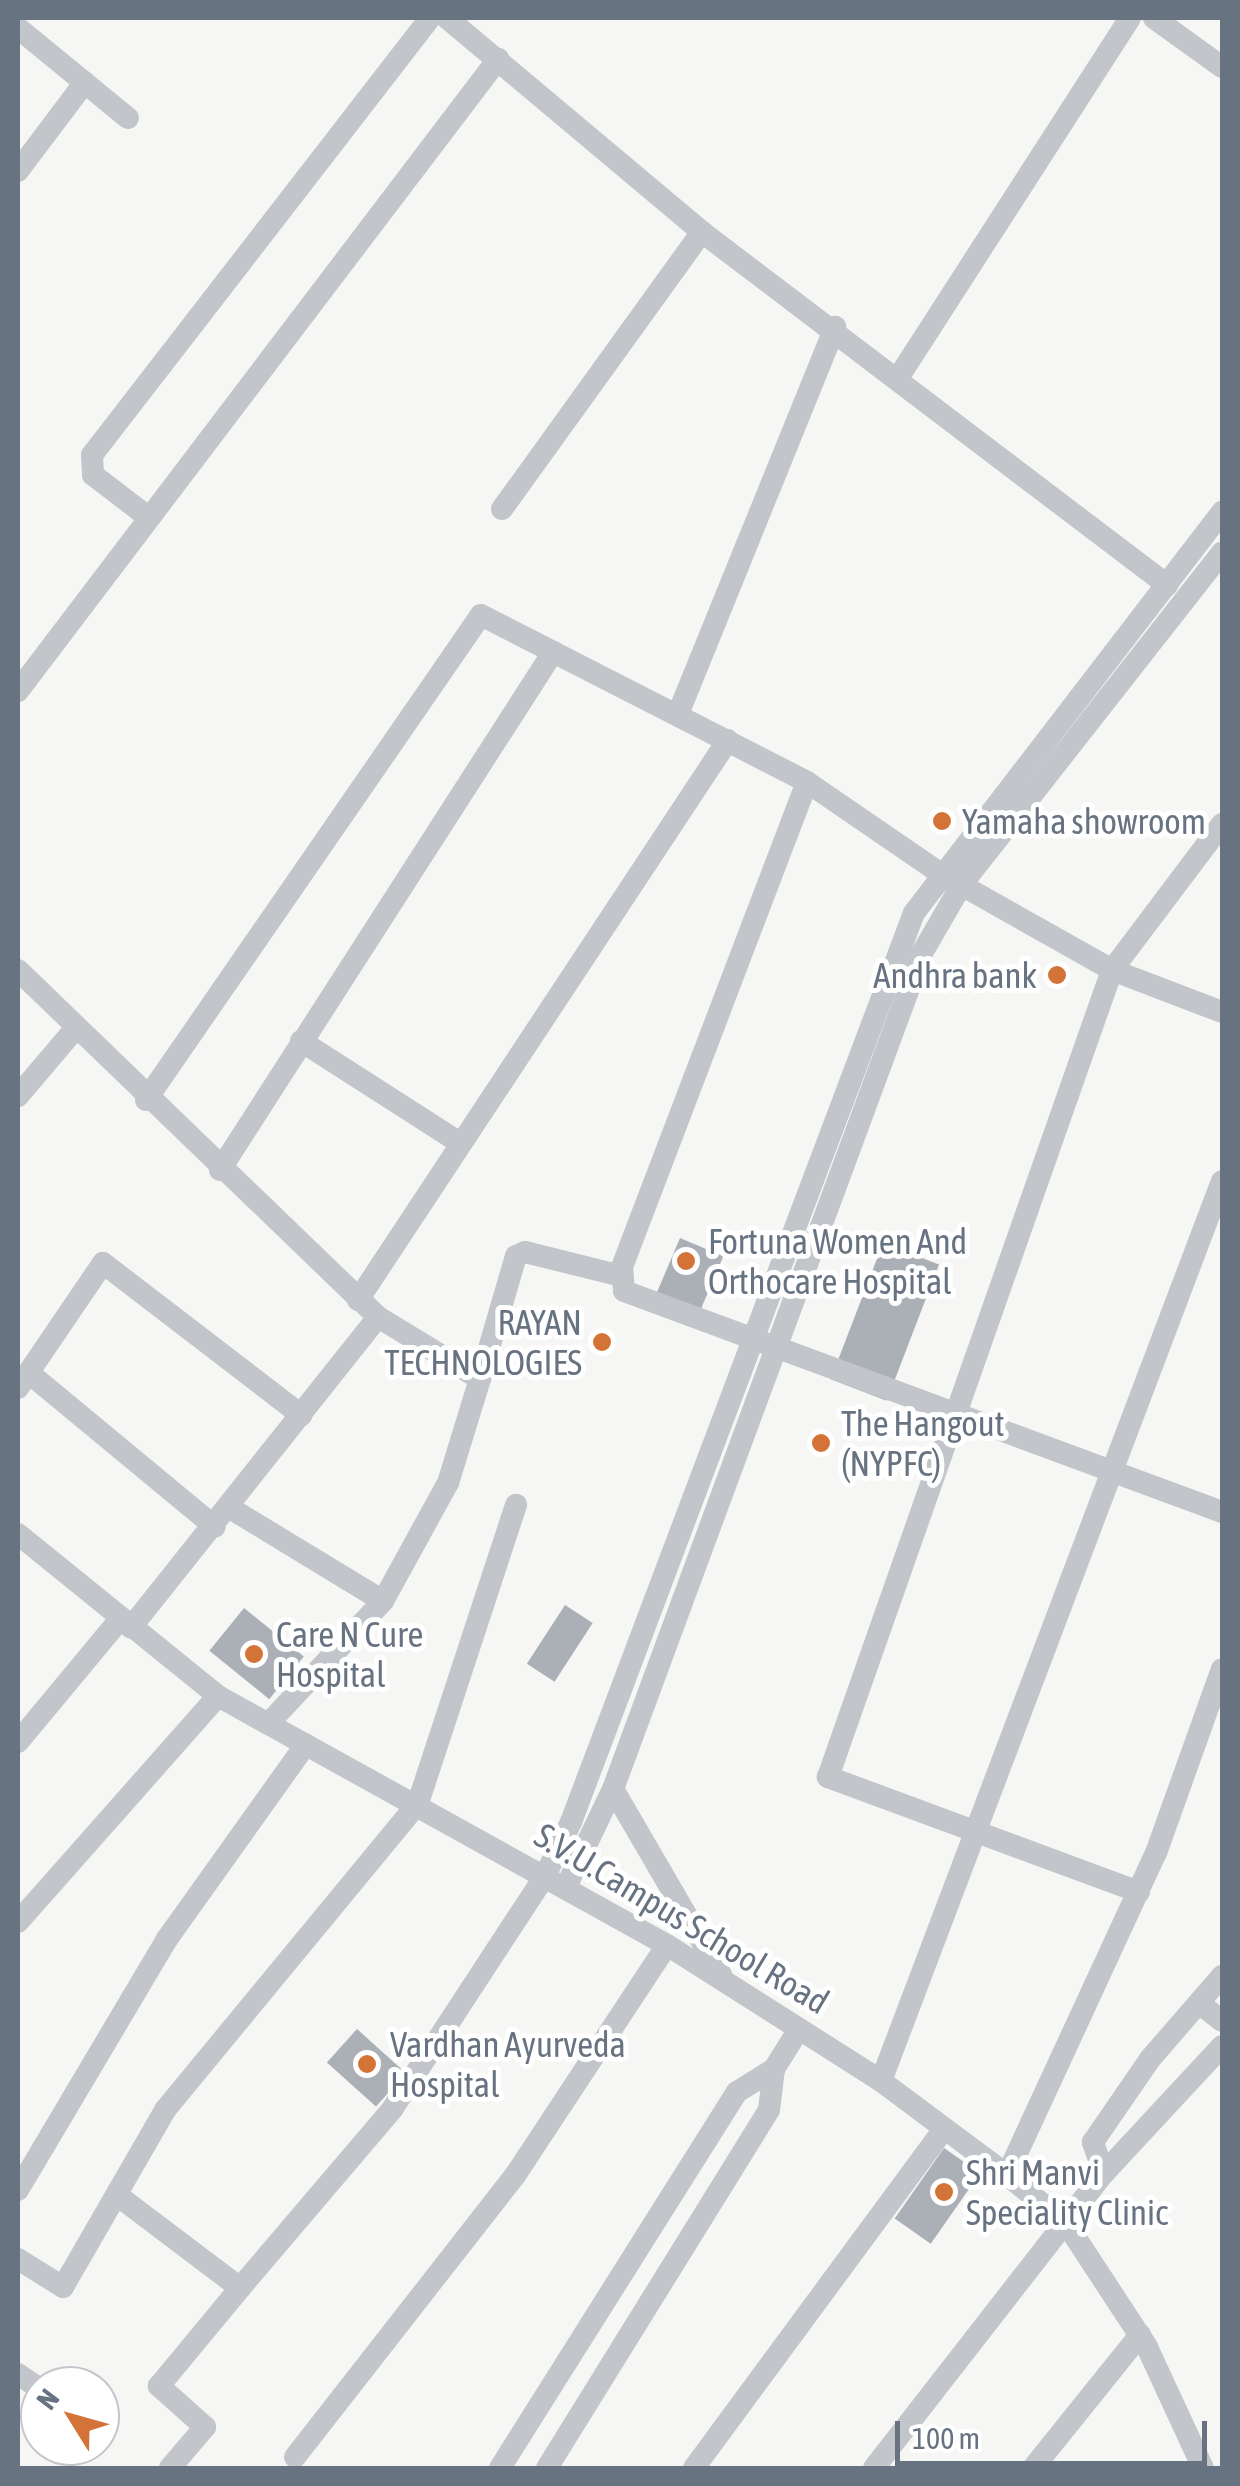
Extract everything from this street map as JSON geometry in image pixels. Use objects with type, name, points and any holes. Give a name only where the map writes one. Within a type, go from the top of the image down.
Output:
[{"type":"street","points":[[148,517],[92,474],[92,456],[430,18]]},
{"type":"street","points":[[448,18],[702,232],[835,327],[1167,585]]},
{"type":"street","points":[[898,378],[1130,18]]},
{"type":"street","points":[[1154,18],[1222,67]]},
{"type":"street","points":[[18,28],[128,118]]},
{"type":"street","points":[[18,691],[498,58]]},
{"type":"street","points":[[18,171],[84,82]]},
{"type":"street","points":[[502,509],[702,232]]},
{"type":"street","points":[[678,714],[835,327]]},
{"type":"street","points":[[556,1881],[594,1765],[900,943],[940,873],[1222,512]]},
{"type":"street","points":[[170,2468],[205,2426],[159,2386],[393,2108],[556,1881],[612,1789],[922,953],[962,884],[1222,554]]},
{"type":"street","points":[[146,1100],[480,615],[807,782],[940,873],[1112,970],[1222,1012]]},
{"type":"street","points":[[220,1170],[554,652]]},
{"type":"street","points":[[358,1300],[728,740]]},
{"type":"street","points":[[807,782],[620,1276],[624,1291],[638,1301],[1222,1512]]},
{"type":"street","points":[[1139,1892],[828,1776],[1112,970],[1222,824]]},
{"type":"street","points":[[18,970],[146,1100],[358,1300],[378,1317],[480,1379]]},
{"type":"street","points":[[18,1096],[76,1029]]},
{"type":"street","points":[[301,1041],[460,1142]]},
{"type":"street","points":[[882,2081],[1222,1181]]},
{"type":"street","points":[[268,1724],[383,1601],[448,1483],[516,1256],[526,1252],[620,1276]]},
{"type":"street","points":[[301,1415],[103,1263],[23,1380],[223,1517],[383,1601]]},
{"type":"street","points":[[21,1731],[223,1517],[378,1317]]},
{"type":"street","points":[[18,2259],[62,2287],[176,2096],[418,1803],[516,1505]]},
{"type":"street","name":"S.V.U.Campus School Road","points":[[18,1534],[218,1696],[418,1803],[667,1945],[882,2081],[942,2132],[1006,2175],[1066,2223],[1140,2335],[1203,2468]]},
{"type":"street","points":[[1006,2175],[1139,1892],[1222,1669]]},
{"type":"street","points":[[18,1922],[218,1696]]},
{"type":"street","points":[[18,2190],[167,1939],[306,1744]]},
{"type":"street","points":[[612,1789],[726,1983]]},
{"type":"street","points":[[295,2457],[516,2174],[667,1945]]},
{"type":"street","points":[[1104,2172],[1093,2142],[1150,2059],[1222,1976]]},
{"type":"street","points":[[1199,2003],[1222,2021]]},
{"type":"street","points":[[500,2468],[737,2092],[774,2069],[799,2030]]},
{"type":"street","points":[[874,2468],[1104,2172],[1222,2046]]},
{"type":"street","points":[[546,2468],[770,2110],[774,2069]]},
{"type":"street","points":[[694,2468],[942,2132]]},
{"type":"street","points":[[118,2195],[240,2288]]},
{"type":"street","points":[[1032,2468],[1140,2335]]},
{"type":"street","points":[[18,2374],[36,2386],[18,2394]]},
{"type":"building","points":[[680,1238],[723,1256],[699,1313],[656,1294]]},
{"type":"building","points":[[883,1243],[939,1265],[887,1401],[831,1379]]},
{"type":"building","points":[[565,1605],[593,1623],[555,1682],[527,1664]]},
{"type":"building","points":[[244,1608],[304,1656],[269,1699],[209,1651]]},
{"type":"building","points":[[357,2029],[406,2073],[376,2107],[327,2062]]},
{"type":"building","points":[[944,2148],[980,2173],[931,2244],[895,2218]]},
{"type":"place","name":"Yamaha showroom","points":[[942,821]]},
{"type":"place","name":"Andhra bank","points":[[1057,975]]},
{"type":"place","name":"Fortuna Women And Orthocare Hospital","points":[[686,1261]]},
{"type":"place","name":"RAYAN TECHNOLOGIES","points":[[602,1342]]},
{"type":"place","name":"The Hangout (NYPFC)","points":[[821,1443]]},
{"type":"place","name":"Care N Cure Hospital","points":[[254,1654]]},
{"type":"place","name":"Vardhan Ayurveda Hospital","points":[[367,2064]]},
{"type":"place","name":"Shri Manvi Speciality Clinic","points":[[944,2192]]}]
